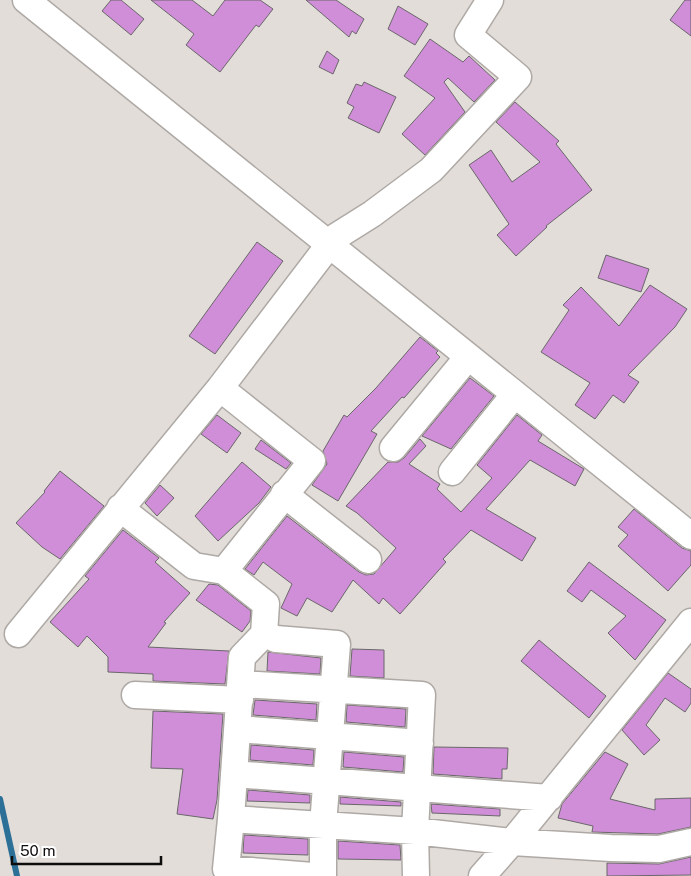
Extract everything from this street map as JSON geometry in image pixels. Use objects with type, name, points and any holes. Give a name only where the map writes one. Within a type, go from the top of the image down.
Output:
[{"type":"street","points":[[26,0],[691,536]]},
{"type":"street","points":[[18,634],[220,388],[328,245],[337,236],[372,214],[432,170],[518,77],[468,35],[490,0]]},
{"type":"street","points":[[393,448],[468,357]]},
{"type":"street","points":[[220,388],[312,461],[224,571]]},
{"type":"street","points":[[452,472],[515,394]]},
{"type":"street","points":[[284,494],[368,560]]},
{"type":"street","points":[[120,508],[194,566],[224,571],[266,604],[264,634],[242,657],[226,869],[313,876]]},
{"type":"street","points":[[482,876],[549,798],[691,622]]},
{"type":"street","points":[[264,634],[276,639],[337,644],[323,825],[323,876]]},
{"type":"street","points":[[135,695],[333,691],[422,695],[415,831],[416,876]]},
{"type":"street","points":[[238,729],[420,743]]},
{"type":"street","points":[[234,774],[549,798]]},
{"type":"street","points":[[231,819],[415,831],[512,842],[659,849],[691,842]]},
{"type":"building","points":[[111,0],[121,0],[144,19],[131,35],[102,11]]},
{"type":"building","points":[[151,0],[192,0],[213,16],[225,0],[260,0],[273,9],[259,27],[256,25],[220,72],[186,45],[194,34]]},
{"type":"building","points":[[306,0],[336,0],[364,19],[356,34],[352,31],[349,37]]},
{"type":"building","points":[[685,0],[691,0],[691,36],[670,20]]},
{"type":"building","points":[[398,6],[428,24],[415,45],[388,29]]},
{"type":"building","points":[[430,39],[463,62],[469,56],[495,80],[474,102],[448,78],[444,82],[465,112],[425,155],[402,134],[435,98],[404,76]]},
{"type":"building","points":[[327,51],[339,60],[333,74],[319,67]]},
{"type":"building","points":[[364,82],[396,97],[379,133],[348,118],[354,107],[347,103],[356,84],[362,86]]},
{"type":"building","points":[[515,102],[559,141],[556,144],[592,190],[546,226],[516,256],[497,235],[509,224],[469,165],[491,150],[512,182],[540,162],[496,122]]},
{"type":"building","points":[[257,242],[283,261],[215,354],[189,336]]},
{"type":"building","points":[[606,255],[649,269],[641,292],[598,278]]},
{"type":"building","points":[[650,285],[687,309],[675,327],[628,375],[639,382],[624,403],[613,395],[595,419],[575,405],[590,383],[541,352],[569,310],[563,305],[581,287],[619,326]]},
{"type":"building","points":[[420,337],[438,351],[436,353],[440,357],[404,398],[402,397],[371,431],[377,434],[338,501],[312,485],[327,464],[323,451],[344,415],[347,417],[376,388]]},
{"type":"building","points":[[470,378],[494,396],[451,449],[422,436]]},
{"type":"building","points":[[217,415],[241,433],[227,453],[201,434]]},
{"type":"building","points":[[517,415],[542,435],[538,441],[584,469],[575,486],[530,460],[486,509],[536,538],[522,561],[471,530],[443,559],[446,562],[400,614],[383,598],[379,604],[353,580],[332,612],[307,598],[297,616],[281,608],[292,584],[263,562],[254,575],[245,569],[287,516],[359,572],[366,575],[374,574],[396,548],[357,513],[346,506],[388,462],[398,462],[404,458],[420,439],[426,446],[409,464],[440,484],[437,489],[461,512],[492,478],[477,465]]},
{"type":"building","points":[[261,440],[291,463],[286,469],[255,449]]},
{"type":"building","points":[[242,462],[271,487],[259,503],[218,541],[195,516]]},
{"type":"building","points":[[60,471],[104,506],[60,559],[42,547],[16,523],[45,492]]},
{"type":"building","points":[[160,485],[174,498],[157,516],[145,503]]},
{"type":"building","points":[[634,509],[682,548],[691,551],[691,565],[668,591],[618,546],[628,535],[618,527]]},
{"type":"building","points":[[123,530],[159,558],[155,562],[190,593],[164,622],[166,623],[148,647],[229,651],[225,684],[153,681],[153,674],[108,672],[108,657],[87,636],[78,647],[50,622],[89,579],[85,576]]},
{"type":"building","points":[[589,562],[666,620],[635,660],[608,633],[626,616],[591,590],[582,602],[567,591]]},
{"type":"building","points":[[209,584],[218,585],[251,611],[250,621],[242,632],[196,600]]},
{"type":"building","points":[[539,640],[606,696],[589,718],[521,661]]},
{"type":"building","points":[[352,649],[384,650],[384,678],[350,676]]},
{"type":"building","points":[[268,652],[321,658],[320,674],[267,671]]},
{"type":"building","points":[[668,673],[691,689],[691,703],[685,712],[665,698],[646,725],[660,740],[644,755],[622,730]]},
{"type":"building","points":[[255,700],[317,704],[316,720],[253,715]]},
{"type":"building","points":[[347,705],[406,709],[405,727],[346,722]]},
{"type":"building","points":[[153,711],[223,714],[217,800],[213,819],[177,814],[183,769],[151,768]]},
{"type":"building","points":[[251,745],[314,750],[313,765],[250,760]]},
{"type":"building","points":[[434,747],[508,748],[507,769],[502,769],[502,779],[433,774]]},
{"type":"building","points":[[344,752],[404,757],[403,772],[343,767]]},
{"type":"building","points":[[605,752],[628,764],[610,799],[655,810],[655,799],[691,798],[691,827],[658,834],[592,832],[593,826],[558,818],[562,804]]},
{"type":"building","points":[[248,790],[310,795],[310,803],[247,801]]},
{"type":"building","points":[[340,797],[401,802],[401,806],[340,804]]},
{"type":"building","points":[[431,804],[500,809],[500,816],[432,813]]},
{"type":"building","points":[[244,835],[308,839],[308,855],[243,853]]},
{"type":"building","points":[[338,841],[400,845],[401,860],[338,859]]},
{"type":"building","points":[[691,857],[691,875],[607,876],[607,863],[659,864]]},
{"type":"waterway","points":[[0,799],[17,876]]}]
